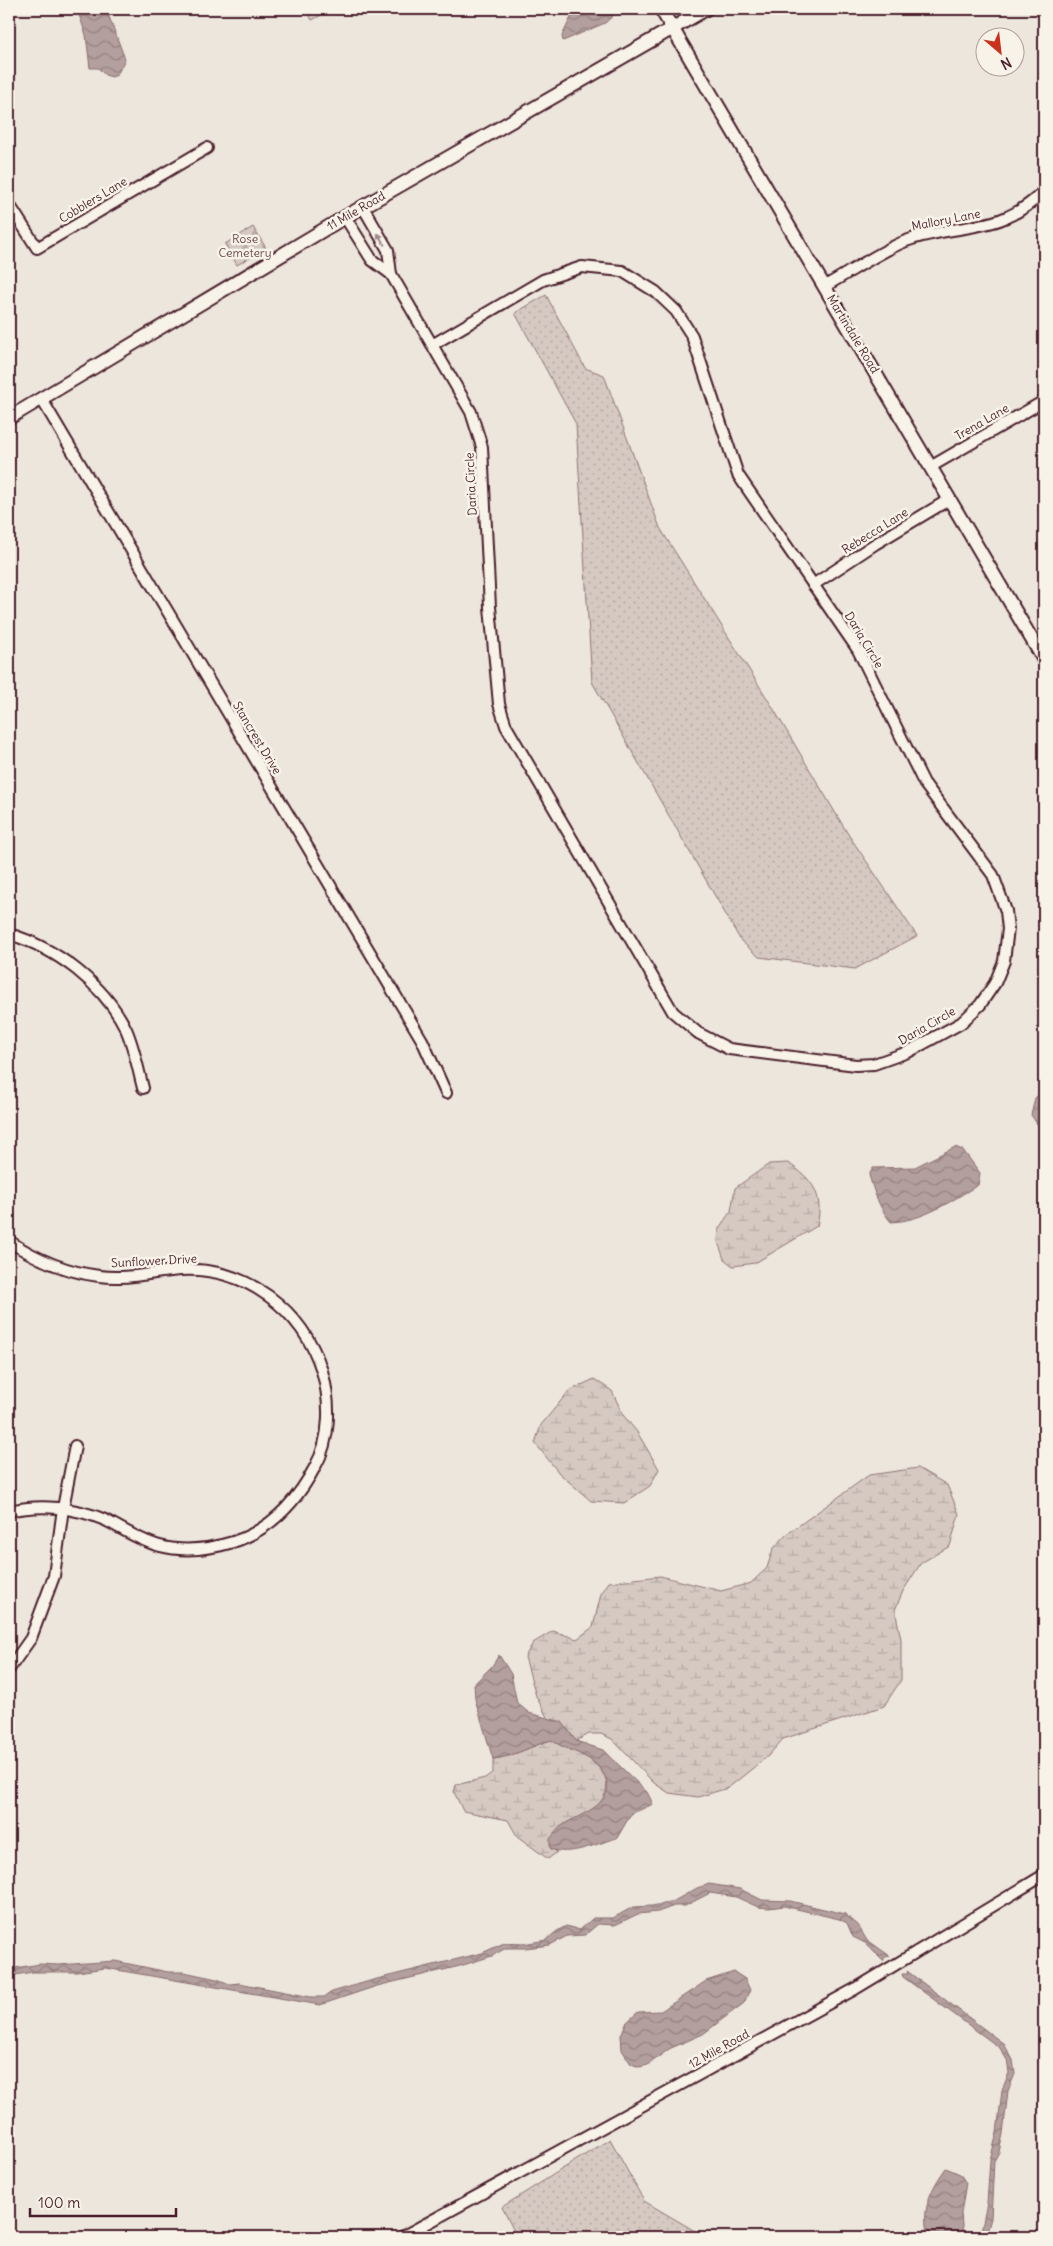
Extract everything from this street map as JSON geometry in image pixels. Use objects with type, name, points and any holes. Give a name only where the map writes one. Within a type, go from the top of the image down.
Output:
[{"type":"street","name":"Martindale Road","points":[[661,9],[932,466],[1044,660]]},
{"type":"street","name":"11 Mile Road","points":[[9,418],[362,207],[706,9]]},
{"type":"street","name":"Cobblers Lane","points":[[9,204],[37,248],[207,148]]},
{"type":"street","name":"Mallory Lane","points":[[825,286],[905,242],[989,225],[1033,203],[1044,191]]},
{"type":"street","name":"Daria Circle","points":[[362,207],[388,250],[390,274]]},
{"type":"street","name":"Daria Circle","points":[[346,217],[372,260],[390,274],[471,412],[482,447],[490,607],[499,704],[506,726],[673,1012],[698,1034],[729,1049],[856,1065],[874,1064],[908,1052],[950,1029],[980,1005],[999,974],[1004,961],[1008,928],[1003,899],[993,876],[924,783],[863,658],[738,475],[692,336],[676,310],[656,292],[622,271],[582,267],[544,280],[432,345]]},
{"type":"street","name":"Stancrest Drive","points":[[41,398],[422,1040],[446,1093]]},
{"type":"street","name":"Trena Lane","points":[[932,466],[1044,401]]},
{"type":"street","name":"Rebecca Lane","points":[[813,585],[875,544],[950,499]]},
{"type":"street","points":[[9,934],[46,948],[85,978],[109,1001],[126,1030],[142,1088]]},
{"type":"street","name":"Sunflower Drive","points":[[9,1240],[56,1266],[99,1276],[126,1278],[180,1270],[201,1271],[238,1279],[272,1298],[300,1327],[318,1359],[325,1386],[327,1420],[317,1464],[307,1482],[285,1510],[253,1533],[234,1541],[214,1546],[178,1549],[146,1542],[103,1520],[63,1508],[35,1508],[9,1511]]},
{"type":"street","points":[[9,1669],[31,1638],[54,1576],[63,1508],[75,1446]]},
{"type":"street","name":"12 Mile Road","points":[[402,2237],[855,1989],[1044,1875]]},
{"type":"green space","points":[[306,9],[333,9],[312,20]]},
{"type":"green space","name":"Rose Cemetery","points":[[253,227],[266,248],[237,265],[225,244]]},
{"type":"green space","points":[[546,295],[585,368],[604,375],[660,528],[770,703],[848,834],[917,936],[855,969],[759,957],[741,941],[592,682],[576,424],[515,313]]},
{"type":"green space","points":[[788,1163],[804,1175],[814,1189],[819,1205],[817,1226],[755,1263],[733,1266],[724,1259],[718,1242],[719,1228],[731,1211],[735,1188],[769,1164]]},
{"type":"green space","points":[[594,1379],[612,1391],[623,1415],[637,1432],[659,1469],[650,1486],[624,1503],[591,1501],[559,1473],[535,1443],[541,1425],[569,1391]]},
{"type":"green space","points":[[918,1468],[947,1485],[959,1514],[950,1546],[921,1563],[903,1591],[895,1610],[901,1639],[901,1680],[884,1706],[783,1739],[768,1756],[728,1788],[698,1797],[669,1793],[654,1783],[612,1739],[601,1734],[589,1734],[576,1741],[562,1722],[548,1719],[536,1696],[525,1657],[533,1643],[553,1631],[577,1639],[593,1627],[601,1594],[609,1582],[660,1576],[721,1591],[751,1583],[767,1568],[773,1549],[787,1534],[869,1475]]},
{"type":"green space","points":[[551,1740],[589,1759],[602,1772],[607,1786],[606,1793],[596,1806],[585,1815],[566,1823],[560,1829],[550,1848],[557,1852],[548,1859],[517,1836],[508,1820],[463,1811],[454,1792],[456,1785],[485,1778],[493,1772],[493,1759],[515,1754]]},
{"type":"green space","points":[[610,2139],[644,2201],[705,2237],[517,2237],[502,2207]]},
{"type":"water","points":[[77,9],[111,9],[108,14],[125,59],[117,75],[112,77],[105,75],[98,68],[90,68],[86,35]]},
{"type":"water","points":[[575,9],[615,9],[617,12],[605,23],[563,41],[562,36]]},
{"type":"water","points":[[1044,1090],[1044,1134],[1031,1115],[1035,1098]]},
{"type":"water","points":[[955,1147],[963,1150],[980,1173],[978,1185],[925,1214],[903,1221],[891,1222],[880,1205],[873,1188],[869,1175],[873,1168],[915,1167]]},
{"type":"water","points":[[499,1655],[511,1674],[517,1703],[529,1713],[562,1722],[576,1741],[603,1750],[647,1792],[653,1804],[631,1814],[617,1838],[574,1851],[557,1851],[550,1848],[550,1839],[559,1828],[601,1802],[607,1788],[606,1779],[592,1761],[551,1740],[515,1754],[493,1759],[475,1699],[474,1684],[492,1666]]},
{"type":"water","points":[[709,1884],[740,1889],[762,1900],[790,1901],[845,1914],[858,1925],[866,1939],[890,1956],[885,1957],[883,1961],[865,1943],[853,1937],[847,1923],[839,1919],[784,1906],[758,1907],[736,1897],[710,1893],[685,1906],[674,1906],[658,1912],[638,1914],[615,1925],[598,1924],[585,1935],[567,1936],[550,1945],[506,1948],[492,1956],[460,1966],[377,1986],[320,2005],[105,1968],[77,1972],[33,1972],[9,1976],[9,1969],[40,1964],[58,1965],[115,1961],[168,1972],[184,1972],[217,1979],[230,1984],[239,1983],[311,1997],[324,1997],[332,1992],[373,1980],[482,1953],[504,1943],[523,1944],[546,1940],[566,1926],[580,1930],[593,1918],[613,1918],[633,1907],[652,1906],[674,1901],[697,1888]]},
{"type":"water","points":[[907,1971],[1004,2044],[1013,2060],[1015,2074],[1008,2091],[1003,2134],[999,2152],[994,2161],[991,2218],[986,2237],[980,2237],[987,2203],[990,2160],[997,2133],[1002,2090],[1009,2073],[1007,2060],[1000,2048],[903,1977],[902,1974],[908,1974]]},
{"type":"water","points":[[734,1972],[745,1979],[750,1990],[744,2003],[703,2034],[669,2049],[648,2065],[640,2067],[631,2064],[622,2050],[621,2035],[626,2023],[638,2012],[661,2011],[706,1981]]},
{"type":"water","points":[[946,2168],[960,2174],[966,2183],[961,2213],[963,2237],[928,2237],[926,2209],[928,2201],[935,2184]]},
{"type":"water","points":[[1044,2174],[1044,2228],[1041,2207]]}]
